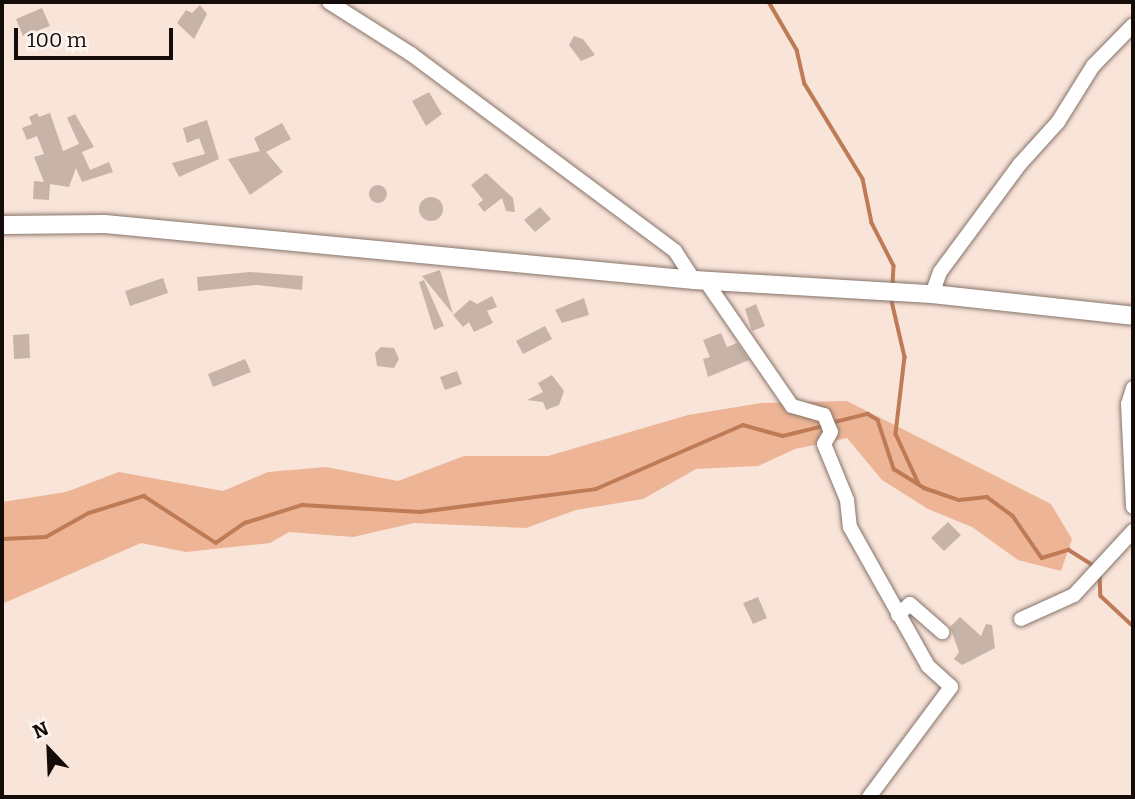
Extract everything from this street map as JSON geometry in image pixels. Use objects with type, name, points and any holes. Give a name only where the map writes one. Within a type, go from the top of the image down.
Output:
[{"type":"main road","points":[[2,225],[105,223],[700,280],[932,294],[1133,316]]},
{"type":"street","points":[[329,2],[411,54],[675,251],[700,280],[792,407],[824,415],[831,432],[824,444],[834,479],[847,500],[850,527],[928,666],[951,687],[869,797]]},
{"type":"street","points":[[932,294],[940,272],[1020,164],[1058,122],[1093,66],[1133,25]]},
{"type":"street","points":[[1133,388],[1128,404],[1133,507]]},
{"type":"street","points":[[1021,619],[1074,595],[1133,531]]},
{"type":"street","points":[[898,615],[910,604],[942,632]]},
{"type":"shaded area","points":[[847,401],[1051,504],[1072,539],[1061,571],[1018,560],[972,527],[928,509],[882,480],[847,438],[795,449],[758,466],[696,469],[643,499],[576,510],[526,528],[414,523],[353,537],[289,532],[270,543],[186,552],[141,543],[2,604],[2,502],[66,492],[119,472],[223,491],[268,472],[326,467],[398,481],[464,456],[548,456],[688,415],[761,403]]},
{"type":"building","points":[[200,5],[207,14],[194,39],[177,23],[186,10],[192,13]]},
{"type":"building","points":[[42,8],[50,26],[23,36],[16,19]]},
{"type":"building","points":[[574,36],[583,39],[595,55],[581,61],[569,45]]},
{"type":"building","points":[[429,92],[442,114],[426,126],[412,101]]},
{"type":"building","points":[[37,113],[39,117],[50,113],[63,151],[79,144],[67,118],[75,114],[94,147],[82,152],[90,170],[109,162],[113,172],[82,182],[76,168],[69,187],[50,184],[49,200],[33,199],[34,181],[44,182],[34,157],[44,154],[37,136],[27,140],[22,128],[32,124],[29,117]]},
{"type":"building","points":[[207,120],[219,159],[179,177],[172,163],[205,154],[199,138],[187,143],[183,128]]},
{"type":"building","points":[[282,123],[291,139],[266,152],[283,172],[250,195],[228,159],[260,151],[254,138]]},
{"type":"building","points":[[486,173],[513,198],[515,212],[506,211],[502,198],[484,212],[478,204],[483,200],[471,185]]},
{"type":"building","points":[[374,185],[382,185],[387,194],[385,201],[374,203],[369,198],[369,190]]},
{"type":"building","points":[[431,197],[440,200],[443,209],[440,218],[431,221],[422,218],[419,209],[422,200]]},
{"type":"building","points":[[540,207],[551,219],[535,232],[524,220]]},
{"type":"building","points":[[440,270],[453,314],[422,276]]},
{"type":"building","points":[[250,272],[303,276],[302,290],[257,285],[198,291],[197,277]]},
{"type":"building","points":[[163,278],[168,293],[130,306],[125,291]]},
{"type":"building","points":[[424,280],[444,326],[434,330],[419,282]]},
{"type":"building","points":[[492,296],[497,307],[487,311],[493,323],[474,332],[469,322],[463,327],[453,315],[470,300],[477,304]]},
{"type":"building","points":[[584,298],[589,315],[562,323],[555,310]]},
{"type":"building","points":[[756,304],[765,326],[752,331],[745,309]]},
{"type":"building","points":[[545,326],[552,339],[523,354],[516,341]]},
{"type":"building","points":[[721,333],[727,347],[737,343],[749,360],[708,377],[703,359],[710,357],[703,340]]},
{"type":"building","points":[[29,334],[30,358],[14,359],[13,335]]},
{"type":"building","points":[[381,347],[394,348],[399,359],[394,368],[377,366],[375,353]]},
{"type":"building","points":[[245,359],[251,372],[213,387],[208,374]]},
{"type":"building","points":[[457,371],[462,384],[445,390],[440,377]]},
{"type":"building","points":[[552,375],[564,391],[559,405],[546,410],[543,402],[527,400],[543,392],[538,383]]},
{"type":"building","points":[[948,522],[961,535],[944,551],[931,538]]},
{"type":"building","points":[[758,597],[767,618],[753,624],[743,603]]},
{"type":"building","points":[[960,617],[981,636],[986,624],[992,625],[995,648],[962,665],[954,659],[959,652],[950,627]]},
{"type":"waterway","points":[[769,2],[797,50],[805,84],[863,179],[872,223],[894,266],[893,286]]},
{"type":"waterway","points":[[891,297],[905,357],[896,434],[919,484]]},
{"type":"waterway","points":[[831,423],[868,414],[878,420],[894,469],[924,488],[959,500],[987,497],[1013,516],[1042,558],[1069,550],[1096,567]]},
{"type":"waterway","points":[[2,539],[46,537],[89,513],[144,496],[216,543],[245,523],[302,505],[420,512],[596,489],[743,425],[783,436],[824,426]]},
{"type":"waterway","points":[[1100,573],[1101,596],[1133,626]]}]
